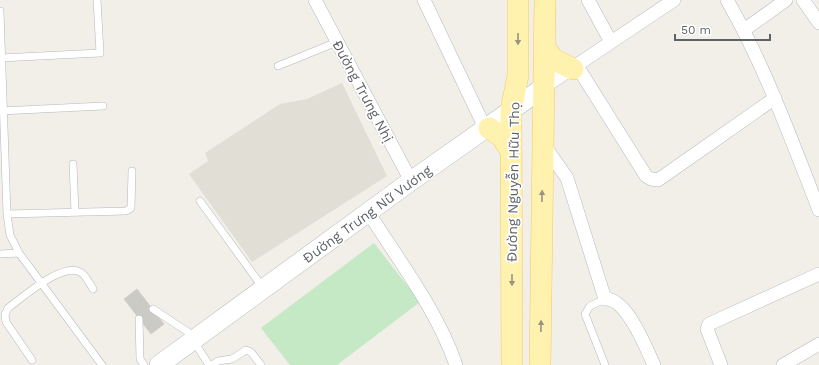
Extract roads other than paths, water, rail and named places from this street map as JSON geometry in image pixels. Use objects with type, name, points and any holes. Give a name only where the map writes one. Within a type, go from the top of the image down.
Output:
[{"type":"main road","name":"Đường Nguyễn Hữu Thọ","points":[[512,365],[511,111],[518,75],[518,0]]},
{"type":"main road","name":"Đường Nguyễn Hữu Thọ","points":[[540,365],[545,0]]},
{"type":"main road","points":[[544,46],[553,59],[575,68]]},
{"type":"main road","name":"Đường Trưng Nữ Vương","points":[[159,365],[368,212],[488,129],[544,87]]},
{"type":"main road","points":[[488,129],[502,137],[511,151]]},
{"type":"street","name":"Đường Trưng Nhị","points":[[315,0],[411,182]]},
{"type":"street","points":[[424,0],[488,129]]},
{"type":"street","points":[[588,0],[611,42]]},
{"type":"street","name":"Đường Trưng Nữ Vương","points":[[544,87],[575,68],[674,0]]},
{"type":"street","points":[[727,0],[744,30],[774,98],[819,210]]},
{"type":"street","points":[[744,30],[786,0]]},
{"type":"street","points":[[804,0],[819,23]]},
{"type":"street","points":[[575,68],[646,176],[651,179],[658,180],[774,98]]},
{"type":"street","points":[[543,144],[567,178],[605,299],[612,298],[618,302],[632,321],[654,365]]},
{"type":"street","points":[[368,212],[425,302],[448,344],[456,365]]},
{"type":"street","points":[[721,365],[707,329],[709,324],[819,274]]},
{"type":"street","points":[[783,365],[819,344]]},
{"type":"lane","points":[[1,58],[100,53],[97,0]]},
{"type":"lane","points":[[0,11],[3,165],[10,235],[19,253],[102,365]]},
{"type":"lane","points":[[278,66],[338,42]]},
{"type":"lane","points":[[2,112],[103,106]]},
{"type":"lane","points":[[73,164],[75,212]]},
{"type":"lane","points":[[7,214],[126,211],[132,208],[132,171]]},
{"type":"lane","points":[[200,202],[263,288]]},
{"type":"lane","points":[[0,254],[19,253]]},
{"type":"lane","points":[[32,360],[6,322],[5,315],[8,308],[42,283],[66,271],[74,269],[82,272],[93,289]]},
{"type":"lane","points":[[605,299],[590,306],[585,314],[605,365]]},
{"type":"lane","points":[[153,309],[188,332],[211,365],[218,361],[232,359],[246,350],[251,352],[261,365]]},
{"type":"lane","points":[[139,319],[140,359],[144,365]]}]
